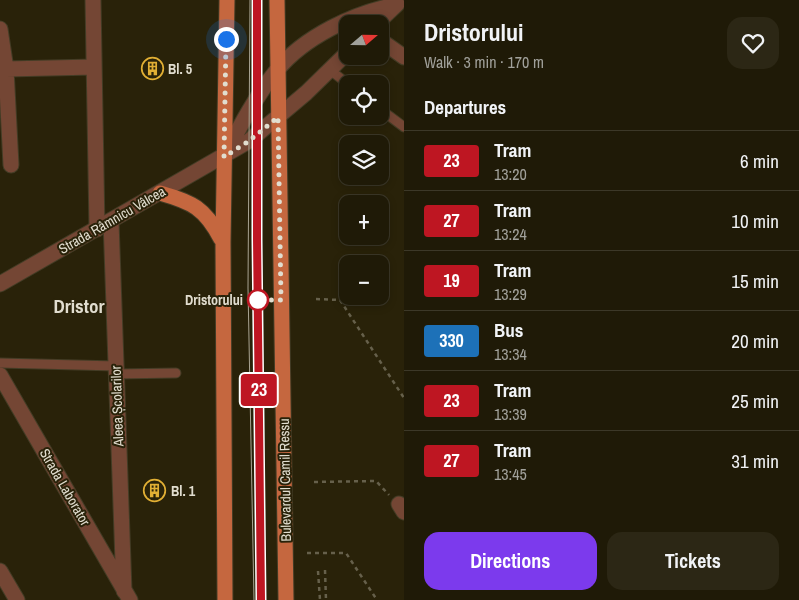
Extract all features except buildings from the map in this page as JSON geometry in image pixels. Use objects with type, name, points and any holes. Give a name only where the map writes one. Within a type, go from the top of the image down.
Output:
[{"type":"main road","points":[[225,600],[223,242],[227,0]]},
{"type":"main road","name":"Bulevardul Camil Ressu","points":[[277,0],[286,600]]},
{"type":"main road","points":[[160,193],[196,206],[213,224],[223,242]]},
{"type":"street","points":[[93,0],[97,229]]},
{"type":"street","points":[[224,157],[249,110],[277,70],[300,48],[362,14],[399,2]]},
{"type":"street","points":[[385,15],[399,2]]},
{"type":"street","points":[[0,29],[6,69],[10,165]]},
{"type":"street","points":[[389,46],[404,57]]},
{"type":"street","name":"Strada Râmnicu Vâlcea","points":[[0,284],[249,141],[339,61]]},
{"type":"street","points":[[6,69],[94,67]]},
{"type":"street","name":"Aleea Școlarilor","points":[[111,220],[126,597]]},
{"type":"street","name":"Strada Laborator","points":[[0,375],[126,597]]},
{"type":"street","points":[[3,576],[17,600]]},
{"type":"lane","points":[[330,70],[339,77]]},
{"type":"lane","points":[[389,115],[404,127]]},
{"type":"lane","points":[[0,363],[176,373]]},
{"type":"path","points":[[316,300],[340,300],[404,398]]},
{"type":"path","points":[[314,482],[376,481]]},
{"type":"path","points":[[307,553],[346,553],[377,600]]},
{"type":"path","points":[[325,570],[326,600]]},
{"type":"path","points":[[318,571],[320,600]]},
{"type":"tram line","points":[[250,0],[248,288],[254,600]]},
{"type":"tram line","name":"23","points":[[257,0],[257,239],[261,600]]},
{"type":"tram line","points":[[257,40],[261,583]]},
{"type":"place","name":"Bl. 5","points":[[152,69]]},
{"type":"place","name":"Dristorului","points":[[258,300]]},
{"type":"place","name":"Bl. 1","points":[[155,491]]},
{"type":"district","name":"Dristor","points":[[79,306]]},
{"type":"route","points":[[226,39],[224,157],[249,141],[278,117],[281,300],[258,300]]}]
